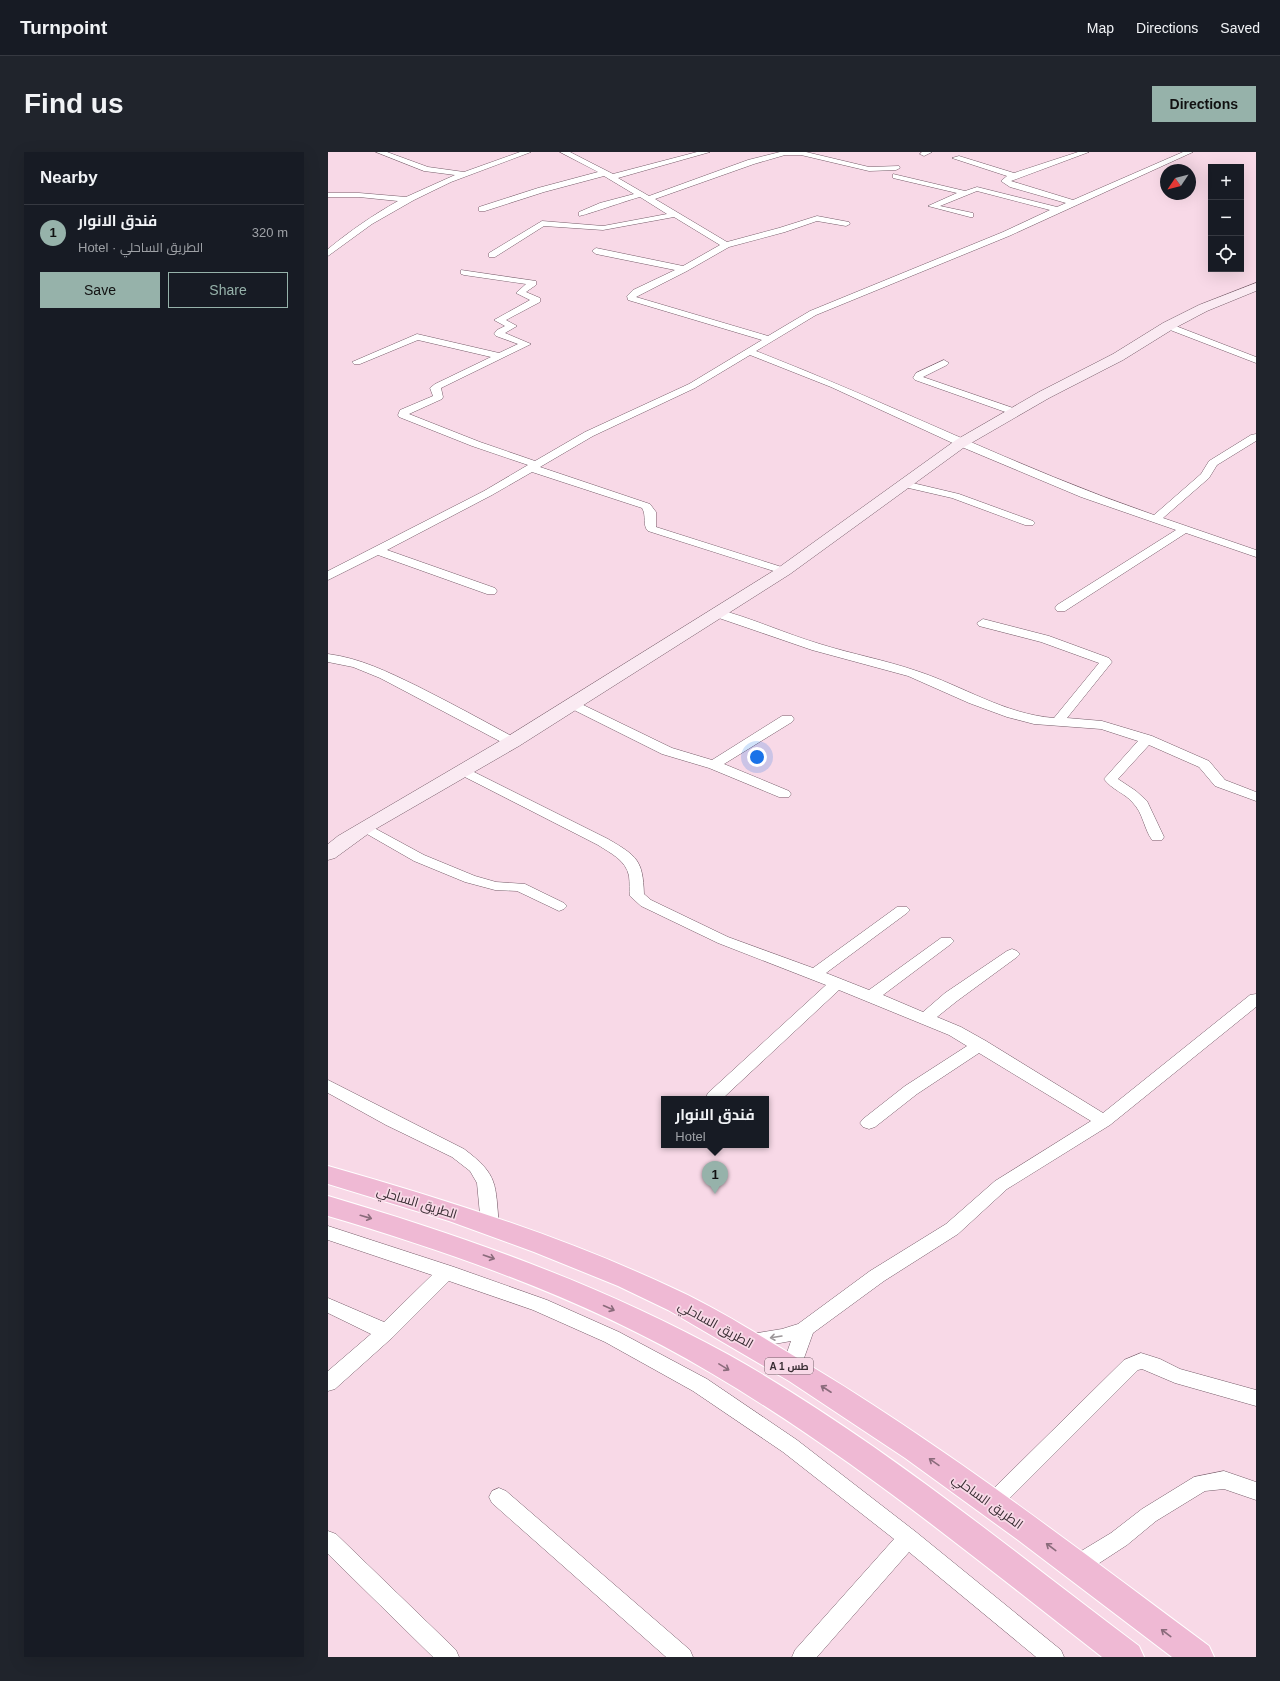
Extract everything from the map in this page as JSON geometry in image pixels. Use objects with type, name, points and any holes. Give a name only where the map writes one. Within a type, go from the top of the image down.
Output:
[{"type":"highway","name":"الطريق الساحلي","points":[[328,1175],[397,1195],[490,1225],[574,1256],[670,1298],[792,1367],[871,1418],[992,1503],[1197,1657]]},
{"type":"highway","name":"A 1 طس","points":[[328,1206],[392,1224],[514,1266],[617,1311],[719,1364],[805,1416],[888,1475],[1127,1657]]},
{"type":"street","points":[[380,152],[427,168],[465,174]]},
{"type":"street","points":[[328,252],[373,219],[407,200],[465,174],[527,152]]},
{"type":"street","points":[[564,152],[645,196],[673,215],[726,245]]},
{"type":"street","points":[[482,209],[534,192],[706,152]]},
{"type":"street","points":[[1073,203],[1007,183],[1005,181],[1014,176],[1085,152]]},
{"type":"street","points":[[1168,152],[1184,154]]},
{"type":"street","points":[[582,214],[603,205],[645,196],[751,162],[785,153],[801,153],[869,169],[896,172],[965,193]]},
{"type":"street","points":[[328,576],[488,493],[589,434],[692,386],[750,352],[797,321],[830,305],[992,240],[1184,154]]},
{"type":"street","points":[[956,158],[1014,176]]},
{"type":"street","points":[[970,215],[932,206],[977,189],[1058,210]]},
{"type":"street","points":[[328,195],[359,195],[407,200]]},
{"type":"street","points":[[492,255],[542,222],[603,228],[673,215]]},
{"type":"street","points":[[768,339],[631,298],[631,296],[636,292],[684,269],[726,245],[782,230],[817,218],[846,224]]},
{"type":"street","points":[[596,251],[684,269]]},
{"type":"street","points":[[464,272],[533,284],[520,292],[537,300],[499,320],[512,326],[499,334],[526,344],[438,386],[435,388],[438,397],[404,412],[403,415],[534,467],[646,506],[650,512],[650,527],[652,529],[784,571]]},
{"type":"street","points":[[328,854],[344,840],[512,742],[784,571],[961,443],[1015,412],[1118,357],[1168,326],[1203,308],[1256,287]]},
{"type":"street","points":[[1168,326],[1256,360]]},
{"type":"street","points":[[357,362],[417,337],[500,356]]},
{"type":"street","points":[[750,352],[834,385],[961,443],[1085,495],[1256,554]]},
{"type":"street","points":[[944,363],[919,375],[918,378],[1015,412]]},
{"type":"street","points":[[1156,519],[1205,476],[1214,463],[1255,437]]},
{"type":"street","points":[[904,484],[955,496],[1029,523]]},
{"type":"street","points":[[1061,608],[1185,529]]},
{"type":"street","points":[[376,550],[491,591]]},
{"type":"street","points":[[718,613],[816,647],[912,673],[936,682],[974,700],[1012,714],[1034,720],[1102,725],[1147,739],[1204,764],[1220,783],[1256,797]]},
{"type":"street","points":[[983,622],[1045,639],[1105,660],[1106,662],[1058,721]]},
{"type":"street","points":[[328,658],[358,664],[379,672],[420,692],[512,742]]},
{"type":"street","points":[[573,704],[668,751],[714,765],[784,794]]},
{"type":"street","points":[[714,765],[787,719]]},
{"type":"street","points":[[1147,739],[1111,779],[1114,784],[1134,796],[1142,804],[1157,837]]},
{"type":"street","points":[[462,770],[603,842],[623,855],[632,864],[637,875],[637,896],[646,903],[723,940],[871,996],[955,1031],[1104,1121]]},
{"type":"street","points":[[365,827],[419,858],[463,876],[495,886],[524,888],[559,906]]},
{"type":"street","points":[[814,975],[902,910]]},
{"type":"street","points":[[871,996],[946,941]]},
{"type":"street","points":[[926,1018],[951,997],[1012,954]]},
{"type":"street","points":[[715,1096],[837,983]]},
{"type":"street","points":[[746,1341],[782,1336],[805,1329],[877,1276],[952,1229],[1001,1185],[1104,1121],[1256,998]]},
{"type":"street","points":[[869,1123],[911,1090],[980,1045]]},
{"type":"street","points":[[328,1086],[392,1121],[458,1153],[476,1167],[486,1182],[490,1225]]},
{"type":"street","points":[[328,1233],[447,1272],[540,1305],[612,1337],[700,1385],[790,1446],[908,1538],[1053,1657]]},
{"type":"street","points":[[328,1384],[386,1332],[447,1272]]},
{"type":"street","points":[[328,1305],[386,1332]]},
{"type":"street","points":[[792,1367],[805,1329]]},
{"type":"street","points":[[992,1503],[1131,1365],[1141,1362],[1153,1364],[1175,1375],[1255,1396]]},
{"type":"street","points":[[1076,1566],[1119,1539],[1149,1515],[1201,1483],[1224,1480],[1256,1491]]},
{"type":"street","points":[[499,1497],[682,1657]]},
{"type":"street","points":[[802,1657],[908,1538]]},
{"type":"street","points":[[328,1540],[448,1657]]},
{"type":"place","name":"فندق الانوار","points":[[715,1194]]}]
